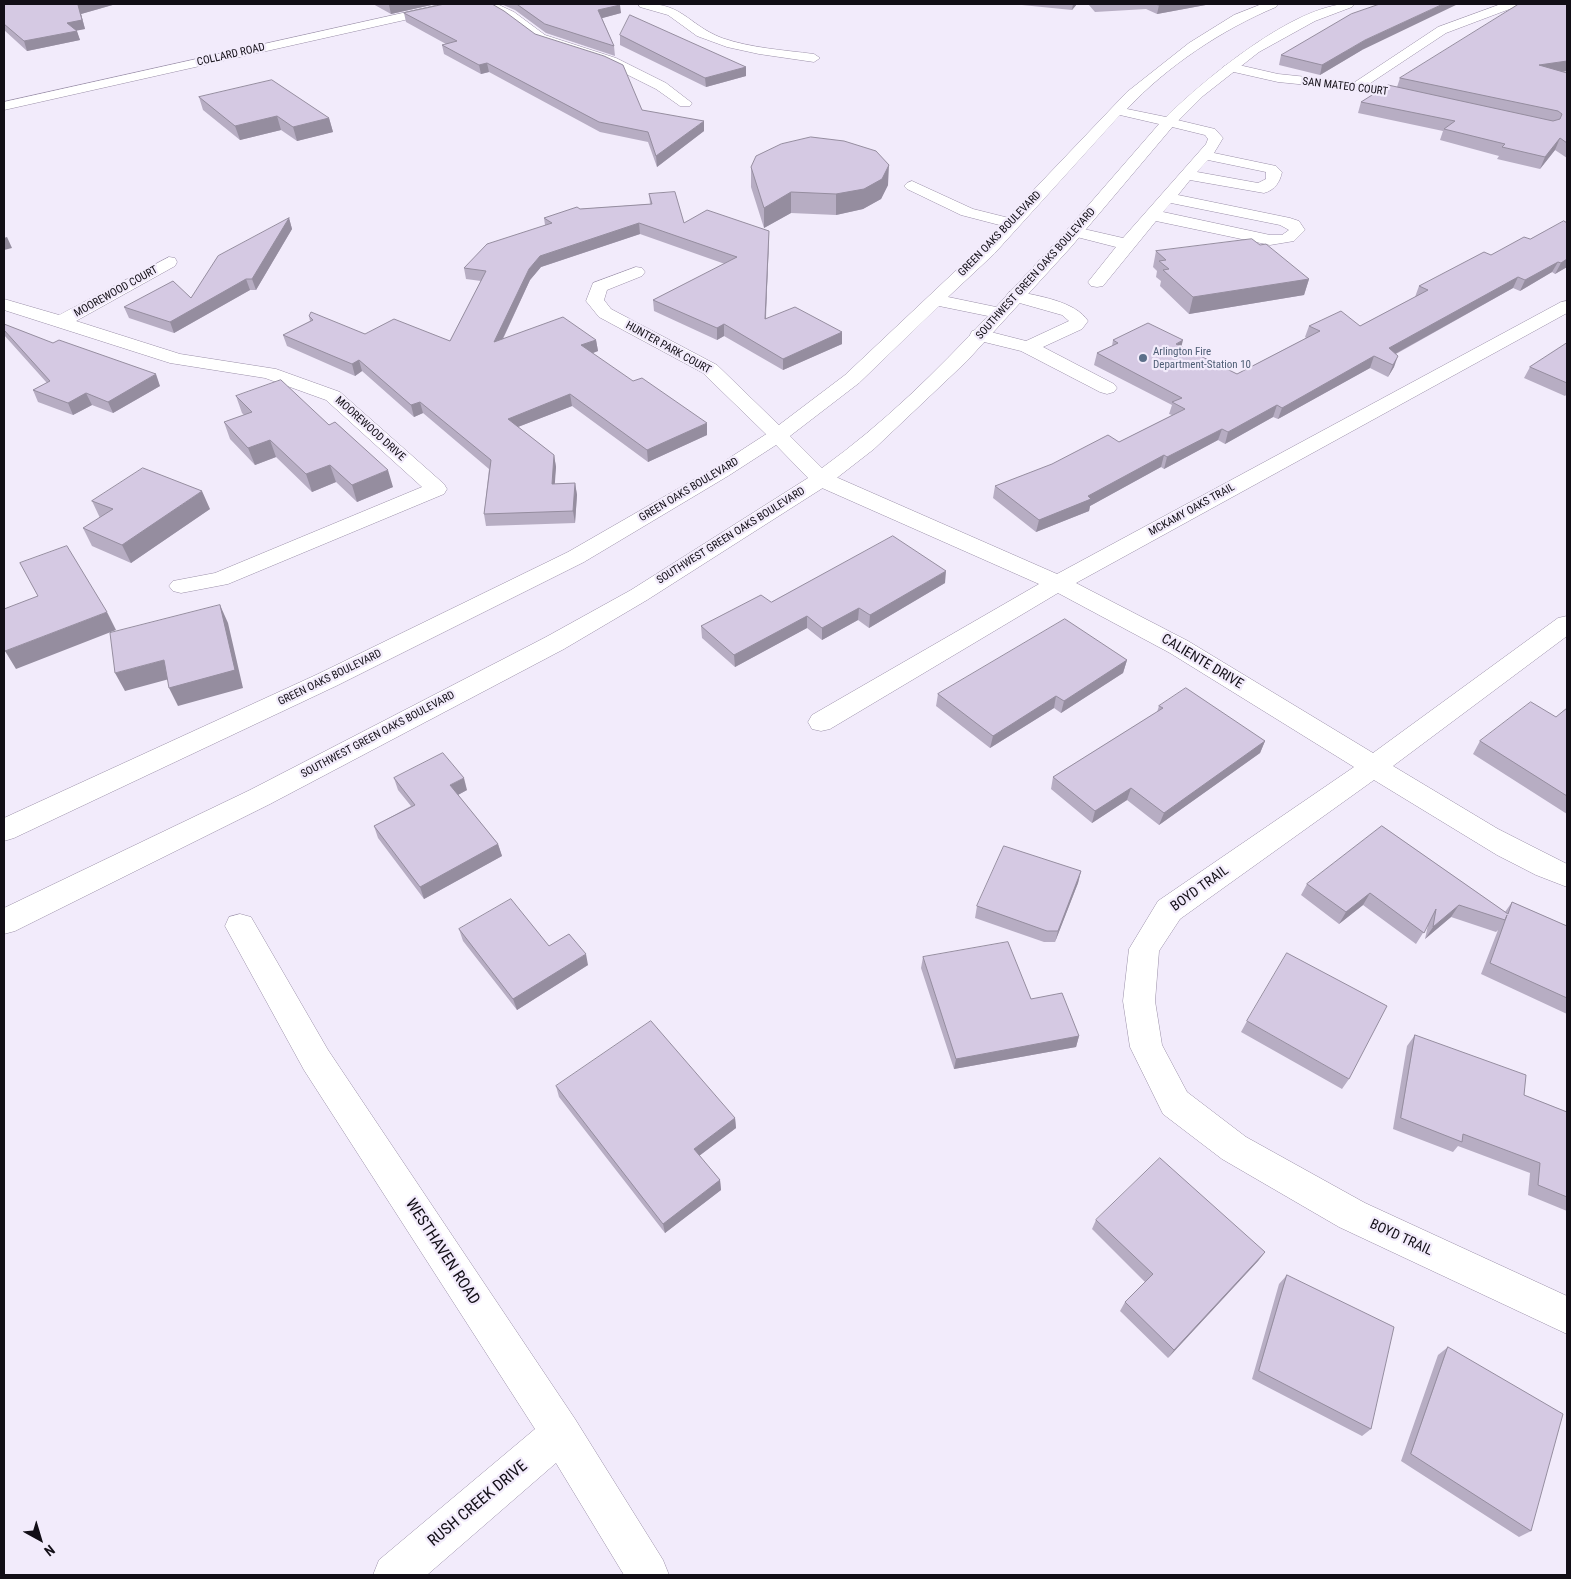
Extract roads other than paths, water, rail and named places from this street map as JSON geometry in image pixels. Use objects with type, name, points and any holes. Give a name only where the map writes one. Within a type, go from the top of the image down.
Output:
[{"type":"street","name":"COLLARD ROAD","points":[[4,106],[458,4]]},
{"type":"street","points":[[488,4],[510,15],[541,38],[611,61],[661,86],[685,103]]},
{"type":"street","points":[[644,4],[666,9],[682,18],[686,23],[704,35],[738,47],[814,58]]},
{"type":"street","name":"GREEN OAKS BOULEVARD","points":[[4,830],[327,680],[576,557],[721,472],[778,436],[852,379],[988,250],[1011,223],[1119,111],[1132,95],[1193,46],[1238,18],[1272,4]]},
{"type":"street","name":"SOUTHWEST GREEN OAKS BOULEVARD","points":[[4,922],[260,797],[555,643],[638,595],[821,480],[867,445],[960,357],[1014,296],[1075,232],[1169,122],[1198,93],[1255,49],[1311,18],[1348,4]]},
{"type":"street","points":[[1358,86],[1442,30],[1511,4]]},
{"type":"street","name":"SAN MATEO COURT","points":[[1230,67],[1287,79],[1358,86],[1426,101]]},
{"type":"street","points":[[1097,282],[1127,244],[1204,155],[1216,138],[1210,132],[1119,111]]},
{"type":"street","points":[[1186,175],[1258,188],[1264,188],[1273,180],[1274,172],[1271,169],[1204,155]]},
{"type":"street","points":[[912,186],[968,212],[1011,223]]},
{"type":"street","points":[[1152,215],[1270,240],[1284,240],[1293,237],[1298,230],[1293,224],[1284,221],[1167,197]]},
{"type":"street","points":[[1075,232],[1127,244]]},
{"type":"street","name":"MOOREWOOD COURT","points":[[62,321],[169,262]]},
{"type":"street","name":"HUNTER PARK COURT","points":[[636,272],[598,287],[596,301],[605,313],[710,369],[778,436]]},
{"type":"street","points":[[1014,296],[1068,311],[1079,320],[1076,325],[1028,347]]},
{"type":"street","points":[[935,300],[998,314]]},
{"type":"street","name":"MOOREWOOD DRIVE","points":[[4,304],[177,359],[269,373],[334,396],[436,489],[220,579],[181,586]]},
{"type":"street","name":"MCKAMY OAKS TRAIL","points":[[821,722],[1058,583],[1567,306]]},
{"type":"street","points":[[979,335],[1028,347],[1107,388]]},
{"type":"street","points":[[778,436],[821,480]]},
{"type":"street","name":"CALIENTE DRIVE","points":[[821,480],[1058,583],[1179,647],[1475,829],[1544,867],[1567,876]]},
{"type":"street","name":"BOYD TRAIL","points":[[1567,624],[1373,767],[1169,910],[1144,949],[1139,1001],[1146,1047],[1175,1103],[1234,1148],[1352,1215],[1567,1315]]},
{"type":"street","name":"WESTHAVEN ROAD","points":[[240,926],[316,1060],[562,1433],[648,1575]]},
{"type":"street","name":"RUSH CREEK DRIVE","points":[[394,1575],[562,1433]]},
{"type":"place","name":"Arlington Fire Department-Station 10","points":[[1143,358]]}]
